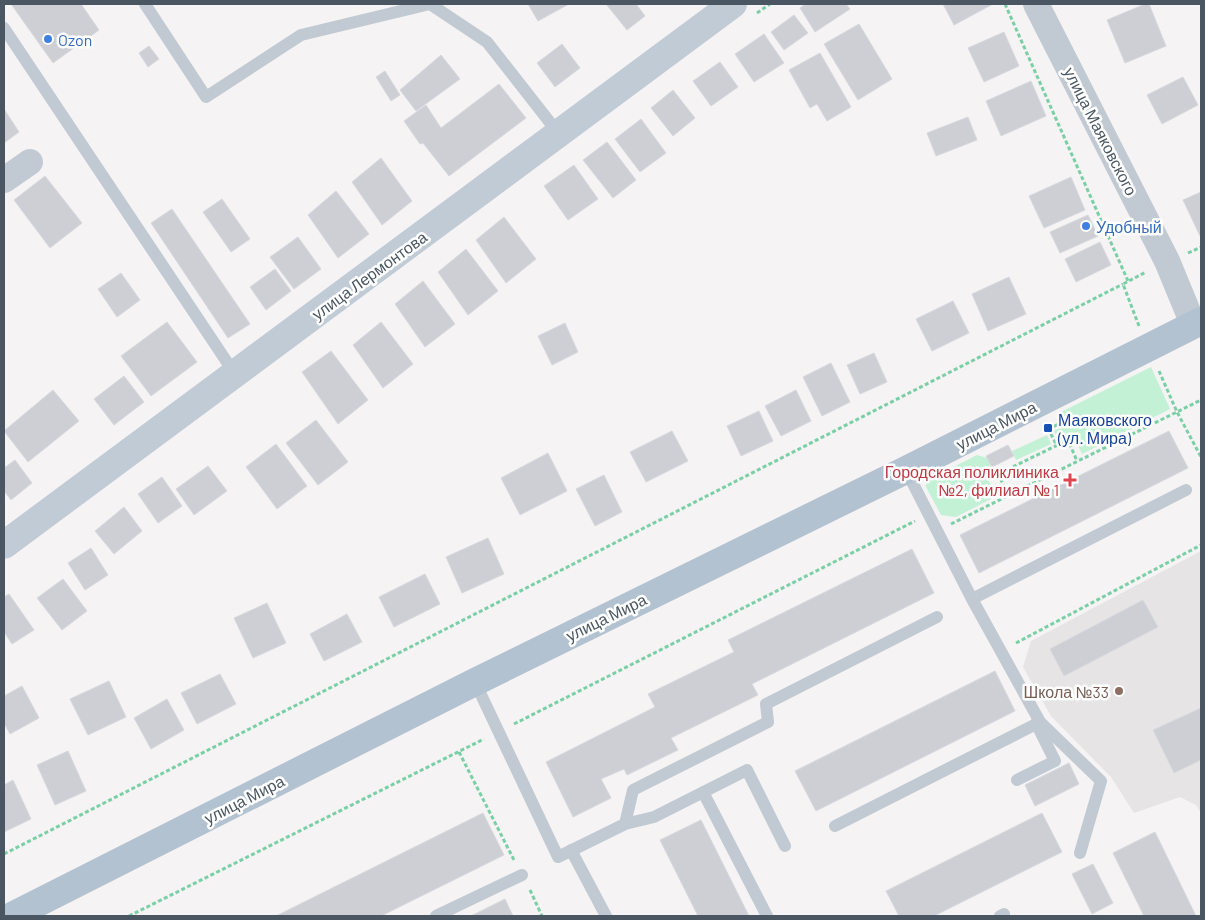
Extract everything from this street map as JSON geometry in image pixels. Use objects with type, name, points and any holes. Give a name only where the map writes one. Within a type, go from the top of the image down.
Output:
[{"type":"main road","name":"улица Лермонтова","points":[[4,545],[733,4]]},
{"type":"main road","name":"улица Мира","points":[[12,916],[475,682],[906,470],[1199,329]]},
{"type":"street","name":"улица Маяковского","points":[[1036,4],[1199,329]]},
{"type":"street","points":[[4,180],[30,162]]},
{"type":"lane","points":[[145,4],[206,97],[301,35],[430,4],[487,42],[559,134]]},
{"type":"lane","points":[[6,36],[235,374]]},
{"type":"lane","points":[[906,470],[1038,723],[1055,761],[1017,780]]},
{"type":"lane","points":[[972,599],[1186,490]]},
{"type":"lane","points":[[625,824],[634,790],[768,722],[766,704],[937,617]]},
{"type":"lane","points":[[475,682],[558,857],[625,824],[654,817],[747,770],[785,846]]},
{"type":"lane","points":[[835,826],[1038,723]]},
{"type":"lane","points":[[1038,723],[1101,781],[1080,853]]},
{"type":"lane","points":[[703,792],[767,916]]},
{"type":"lane","points":[[571,850],[606,916]]},
{"type":"lane","points":[[436,916],[522,875]]},
{"type":"lane","points":[[1000,916],[1004,914],[1004,916]]},
{"type":"path","points":[[1005,4],[1128,281]]},
{"type":"path","points":[[4,854],[1123,284]]},
{"type":"path","points":[[937,531],[1008,494],[1201,400]]},
{"type":"path","points":[[1177,412],[1201,457]]},
{"type":"path","points":[[1048,428],[1057,446]]},
{"type":"path","points":[[1008,494],[998,474],[1068,440],[1077,461]]},
{"type":"path","points":[[129,916],[459,752],[928,514]]},
{"type":"path","points":[[1001,651],[1201,545]]},
{"type":"path","points":[[459,752],[542,916]]},
{"type":"shaded area","name":"Школа №33","points":[[1201,551],[1201,813],[1196,805],[1180,797],[1134,813],[1111,777],[1051,716],[1023,667],[1031,641]]},
{"type":"green space","points":[[1151,367],[1170,409],[1082,454],[1073,434],[1059,440],[1054,431],[1063,426],[1061,412]]},
{"type":"green space","points":[[1047,435],[1051,444],[1016,460],[1012,451]]},
{"type":"green space","points":[[977,455],[987,458],[992,467],[984,472],[997,496],[956,517],[941,515],[926,487],[926,481]]},
{"type":"building","points":[[11,4],[81,4],[99,30],[53,63]]},
{"type":"building","points":[[528,4],[569,4],[538,21]]},
{"type":"building","points":[[606,4],[636,4],[645,16],[627,30]]},
{"type":"building","points":[[806,4],[846,4],[850,9],[815,32],[800,8]]},
{"type":"building","points":[[943,4],[993,4],[954,25]]},
{"type":"building","points":[[1149,4],[1166,46],[1125,63],[1107,20]]},
{"type":"building","points":[[794,15],[808,33],[784,50],[771,32]]},
{"type":"building","points":[[859,24],[892,79],[858,100],[824,44]]},
{"type":"building","points":[[1004,32],[1019,66],[984,82],[968,48]]},
{"type":"building","points":[[764,34],[784,63],[754,82],[735,54]]},
{"type":"building","points":[[562,44],[580,68],[555,87],[537,63]]},
{"type":"building","points":[[149,46],[159,59],[148,67],[139,53]]},
{"type":"building","points":[[820,53],[851,107],[827,121],[817,104],[810,108],[789,70]]},
{"type":"building","points":[[441,55],[460,79],[416,111],[400,90]]},
{"type":"building","points":[[720,62],[738,87],[711,106],[693,81]]},
{"type":"building","points":[[385,71],[400,95],[391,101],[376,77]]},
{"type":"building","points":[[1183,77],[1198,105],[1162,124],[1147,95]]},
{"type":"building","points":[[1031,81],[1046,116],[1001,136],[986,101]]},
{"type":"building","points":[[499,84],[526,118],[449,176],[423,143],[420,144],[404,121],[426,105],[441,128]]},
{"type":"building","points":[[673,90],[695,118],[673,136],[651,108]]},
{"type":"building","points":[[4,109],[19,132],[4,143]]},
{"type":"building","points":[[968,117],[977,140],[936,156],[927,133]]},
{"type":"building","points":[[641,119],[666,153],[640,172],[615,139]]},
{"type":"building","points":[[607,142],[636,180],[613,198],[583,160]]},
{"type":"building","points":[[381,158],[412,201],[382,225],[352,182]]},
{"type":"building","points":[[574,165],[598,199],[568,220],[544,186]]},
{"type":"building","points":[[45,176],[82,223],[50,248],[14,200]]},
{"type":"building","points":[[1071,177],[1085,210],[1044,228],[1029,196]]},
{"type":"building","points":[[336,191],[369,234],[338,258],[308,215]]},
{"type":"building","points":[[1201,192],[1201,235],[1200,236],[1183,200]]},
{"type":"building","points":[[222,199],[250,239],[231,252],[203,212]]},
{"type":"building","points":[[172,209],[250,324],[228,338],[151,223]]},
{"type":"building","points":[[1088,215],[1098,236],[1060,253],[1050,232]]},
{"type":"building","points":[[504,217],[536,259],[506,283],[476,240]]},
{"type":"building","points":[[298,237],[321,269],[294,289],[270,257]]},
{"type":"building","points":[[1100,242],[1111,265],[1076,282],[1065,259]]},
{"type":"building","points":[[466,249],[498,291],[468,315],[438,272]]},
{"type":"building","points":[[275,269],[291,291],[266,310],[250,287]]},
{"type":"building","points":[[121,273],[140,300],[117,317],[98,289]]},
{"type":"building","points":[[1009,277],[1026,314],[988,331],[972,294]]},
{"type":"building","points":[[423,281],[455,324],[425,347],[395,304]]},
{"type":"building","points":[[953,301],[969,333],[932,351],[916,319]]},
{"type":"building","points":[[167,322],[197,362],[151,396],[121,356]]},
{"type":"building","points":[[381,322],[413,364],[383,388],[353,345]]},
{"type":"building","points":[[565,323],[578,352],[552,365],[538,336]]},
{"type":"building","points":[[331,351],[368,400],[338,424],[302,372]]},
{"type":"building","points":[[874,353],[887,382],[860,394],[847,365]]},
{"type":"building","points":[[831,363],[850,402],[822,416],[803,377]]},
{"type":"building","points":[[124,376],[144,402],[114,425],[94,399]]},
{"type":"building","points":[[53,390],[79,421],[28,462],[4,431]]},
{"type":"building","points":[[796,390],[811,421],[781,436],[765,406]]},
{"type":"building","points":[[759,411],[773,441],[741,456],[727,426]]},
{"type":"building","points":[[316,420],[348,462],[318,485],[286,443]]},
{"type":"building","points":[[672,431],[688,461],[646,482],[630,452]]},
{"type":"building","points":[[1169,431],[1188,468],[979,573],[960,535]]},
{"type":"building","points":[[276,444],[307,486],[277,509],[246,467]]},
{"type":"building","points":[[1008,445],[1014,456],[992,467],[986,456]]},
{"type":"building","points":[[548,453],[567,491],[520,515],[501,478]]},
{"type":"building","points":[[15,460],[32,483],[11,500],[4,491],[4,468]]},
{"type":"building","points":[[208,466],[227,491],[194,515],[176,489]]},
{"type":"building","points":[[604,475],[622,512],[595,526],[576,489]]},
{"type":"building","points":[[162,477],[182,506],[158,523],[138,494]]},
{"type":"building","points":[[124,507],[142,531],[114,554],[95,531]]},
{"type":"building","points":[[488,538],[504,574],[462,593],[446,557]]},
{"type":"building","points":[[91,548],[108,575],[85,590],[68,563]]},
{"type":"building","points":[[912,549],[934,593],[752,684],[758,695],[671,738],[678,750],[627,775],[624,769],[601,779],[611,798],[573,817],[546,762],[655,707],[648,694],[734,652],[728,640]]},
{"type":"building","points":[[425,574],[440,604],[394,627],[379,597]]},
{"type":"building","points":[[63,579],[87,611],[62,630],[37,598]]},
{"type":"building","points":[[9,594],[34,630],[12,644],[4,632],[4,597]]},
{"type":"building","points":[[1143,600],[1158,627],[1064,676],[1050,649]]},
{"type":"building","points":[[267,603],[286,643],[253,658],[234,618]]},
{"type":"building","points":[[347,614],[362,642],[324,661],[310,634]]},
{"type":"building","points":[[995,671],[1015,711],[816,811],[795,771]]},
{"type":"building","points":[[220,674],[236,704],[197,724],[181,693]]},
{"type":"building","points":[[109,681],[126,717],[88,735],[70,699]]},
{"type":"building","points":[[22,686],[39,718],[10,734],[4,723],[4,696]]},
{"type":"building","points":[[167,699],[184,730],[151,749],[134,718]]},
{"type":"building","points":[[1201,708],[1201,760],[1174,773],[1153,730]]},
{"type":"building","points":[[68,751],[86,791],[55,805],[37,765]]},
{"type":"building","points":[[1069,763],[1079,784],[1035,806],[1025,785]]},
{"type":"building","points":[[13,780],[31,819],[4,832],[4,785]]},
{"type":"building","points":[[483,813],[504,855],[381,916],[276,916]]},
{"type":"building","points":[[1042,813],[1062,852],[934,916],[899,916],[886,891]]},
{"type":"building","points":[[701,820],[749,916],[698,916],[660,840]]},
{"type":"building","points":[[1155,832],[1196,916],[1144,916],[1113,853]]},
{"type":"building","points":[[1093,864],[1113,903],[1092,914],[1072,874]]},
{"type":"building","points":[[505,899],[513,916],[471,916]]},
{"type":"place","name":"Ozon","points":[[48,39]]},
{"type":"place","name":"Удобный","points":[[1086,226]]},
{"type":"place","name":"Маяковского (ул. Мира)","points":[[1048,428]]},
{"type":"place","name":"Городская поликлиника №2, филиал № 1","points":[[1070,480]]},
{"type":"place","name":"Школа №33","points":[[1119,691]]}]
